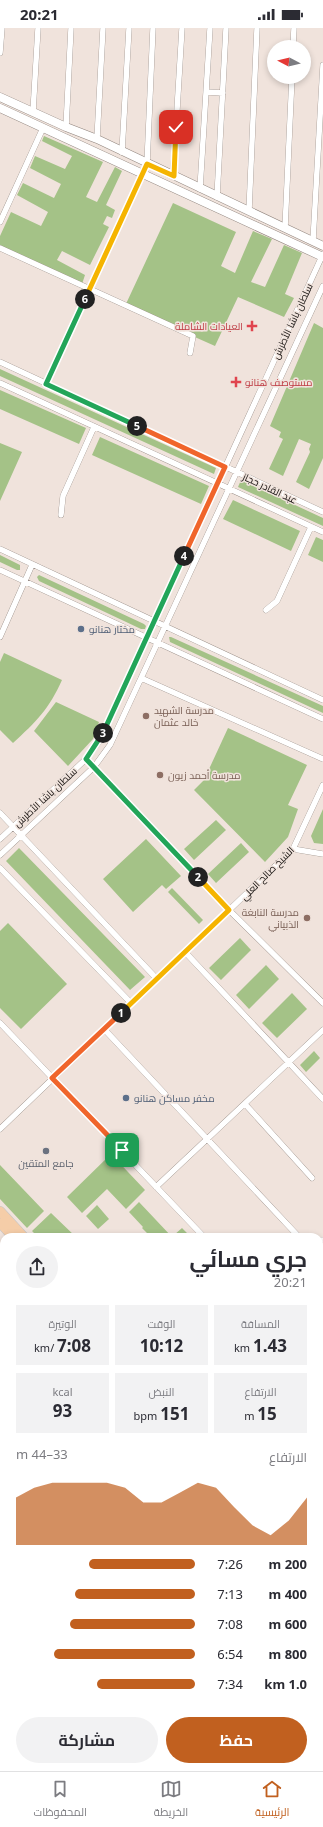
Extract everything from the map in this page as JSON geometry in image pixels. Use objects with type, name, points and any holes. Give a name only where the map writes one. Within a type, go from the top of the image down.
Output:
[{"type":"main road","points":[[0,97],[66,127],[97,139],[323,246]]},
{"type":"main road","points":[[0,108],[323,256]]},
{"type":"main road","points":[[0,1211],[20,1233]]},
{"type":"main road","points":[[0,1223],[9,1233]]},
{"type":"street","points":[[0,53],[2,28]]},
{"type":"street","points":[[33,112],[38,28]]},
{"type":"street","points":[[66,127],[72,28]]},
{"type":"street","points":[[97,139],[103,28]]},
{"type":"street","points":[[122,152],[129,28]]},
{"type":"street","points":[[46,384],[147,164],[153,28]]},
{"type":"street","points":[[174,176],[182,28]]},
{"type":"street","points":[[200,189],[210,28]]},
{"type":"street","points":[[217,197],[226,28]]},
{"type":"street","points":[[249,211],[257,28]]},
{"type":"street","points":[[293,40],[294,28]]},
{"type":"street","points":[[313,241],[323,65]]},
{"type":"street","points":[[285,228],[292,84]]},
{"type":"street","points":[[206,92],[223,93]]},
{"type":"street","points":[[0,222],[43,128]]},
{"type":"street","points":[[0,248],[193,336],[190,353]]},
{"type":"street","name":"سلطان باشا الأطرش","points":[[0,839],[86,759],[100,740],[323,256]]},
{"type":"street","name":"سلطان باشا الأطرش","points":[[0,855],[94,767],[110,745],[323,286]]},
{"type":"street","name":"عبد القادر حجاز","points":[[0,362],[323,512]]},
{"type":"street","name":"عبد القادر حجاز","points":[[0,384],[323,532]]},
{"type":"street","points":[[62,515],[63,496],[94,427]]},
{"type":"street","points":[[266,610],[277,601],[311,527]]},
{"type":"street","points":[[0,549],[323,700]]},
{"type":"street","points":[[0,638],[32,564]]},
{"type":"street","points":[[0,570],[323,719]]},
{"type":"street","points":[[141,678],[323,759]]},
{"type":"street","points":[[86,759],[229,910],[323,1003]]},
{"type":"street","name":"الشيخ صالح العلي","points":[[0,1129],[293,849],[323,784]]},
{"type":"street","points":[[0,813],[157,979]]},
{"type":"street","points":[[293,849],[323,854]]},
{"type":"street","points":[[0,868],[131,1003]]},
{"type":"street","points":[[185,952],[323,1099]]},
{"type":"street","points":[[0,1023],[200,1233]]},
{"type":"street","points":[[104,1029],[295,1233]]},
{"type":"street","points":[[156,1186],[323,1030]]},
{"type":"street","points":[[245,1104],[312,1178]]},
{"type":"green space","points":[[44,136],[103,162],[86,197],[97,202],[115,167],[122,171],[106,205],[115,210],[112,218],[107,216],[103,224],[109,227],[90,265],[62,251],[57,260],[85,275],[82,284],[0,246],[0,236],[11,212],[41,226],[48,212],[17,195],[23,183],[54,198],[61,184],[30,168],[35,156],[65,169],[72,156],[42,141]]},
{"type":"green space","points":[[173,203],[236,232],[221,266],[235,273],[253,231],[272,239],[251,282],[265,287],[284,245],[302,253],[285,294],[294,298],[284,317],[238,297],[215,346],[125,306]]},
{"type":"green space","points":[[314,323],[323,328],[323,458],[309,489],[296,482],[310,452],[309,449],[311,444],[299,439],[283,476],[269,469],[283,439],[279,437],[281,432],[270,426]]},
{"type":"green space","points":[[0,369],[216,468],[214,474],[0,376]]},
{"type":"green space","points":[[0,390],[86,428],[79,444],[0,409]]},
{"type":"green space","points":[[100,437],[209,486],[201,504],[92,455]]},
{"type":"green space","points":[[0,443],[22,452],[0,501]]},
{"type":"green space","points":[[241,480],[323,518],[323,526],[238,487]]},
{"type":"green space","points":[[233,500],[300,531],[291,551],[223,519]]},
{"type":"green space","points":[[316,537],[323,540],[323,562],[308,555]]},
{"type":"green space","points":[[0,555],[20,565],[20,570],[0,562]]},
{"type":"green space","points":[[39,575],[144,624],[146,626],[145,629],[141,629],[39,581],[37,577]]},
{"type":"green space","points":[[169,637],[323,706],[323,713],[170,642]]},
{"type":"green space","points":[[4,653],[62,680],[47,707],[29,728],[13,743],[0,730],[0,662]]},
{"type":"green space","points":[[56,702],[99,722],[93,739],[68,766],[34,731]]},
{"type":"green space","points":[[228,728],[307,765],[288,805],[298,809],[288,837],[265,862],[194,790],[204,780]]},
{"type":"green space","points":[[323,809],[323,844],[314,843],[311,836]]},
{"type":"green space","points":[[216,820],[226,830],[194,860],[184,849]]},
{"type":"green space","points":[[146,839],[181,876],[166,889],[162,885],[133,912],[103,879]]},
{"type":"green space","points":[[241,843],[249,852],[216,883],[208,874]]},
{"type":"green space","points":[[19,848],[145,977],[130,990],[6,861]]},
{"type":"green space","points":[[172,888],[203,920],[199,924],[168,892]]},
{"type":"green space","points":[[8,923],[67,984],[21,1029],[0,1008],[0,931]]},
{"type":"green space","points":[[240,938],[251,950],[221,980],[209,968]]},
{"type":"green space","points":[[266,965],[279,979],[249,1009],[236,995]]},
{"type":"green space","points":[[292,993],[307,1009],[277,1038],[262,1023]]},
{"type":"green space","points":[[314,1051],[320,1058],[306,1072],[300,1065]]},
{"type":"green space","points":[[111,1154],[145,1190],[126,1209],[107,1189],[82,1213],[67,1197]]},
{"type":"green space","points":[[0,1165],[44,1211],[27,1228],[0,1199]]},
{"type":"green space","points":[[139,1202],[168,1233],[147,1233],[129,1212]]},
{"type":"green space","points":[[97,1205],[109,1219],[98,1229],[86,1216]]},
{"type":"green space","points":[[51,1213],[72,1233],[34,1233],[32,1231]]},
{"type":"green space","points":[[182,1228],[187,1233],[176,1233]]},
{"type":"place","name":"العيادات الشاملة","points":[[252,326]]},
{"type":"place","name":"مستوصف هنانو","points":[[236,382]]},
{"type":"place","name":"مختار هنانو","points":[[81,629]]},
{"type":"place","name":"مدرسة الشهيد خالد عثمان","points":[[146,716]]},
{"type":"place","name":"مدرسة أحمد زيون","points":[[160,775]]},
{"type":"place","name":"مدرسة النابغة الذبياني","points":[[307,918]]},
{"type":"place","name":"مخفر مساكن هنانو","points":[[126,1098]]},
{"type":"place","name":"جامع المتقين","points":[[46,1151]]},
{"type":"route","points":[[122,1150],[52,1078],[229,910],[86,759],[100,740],[225,467],[46,384],[147,164],[174,176],[176,127]]}]
